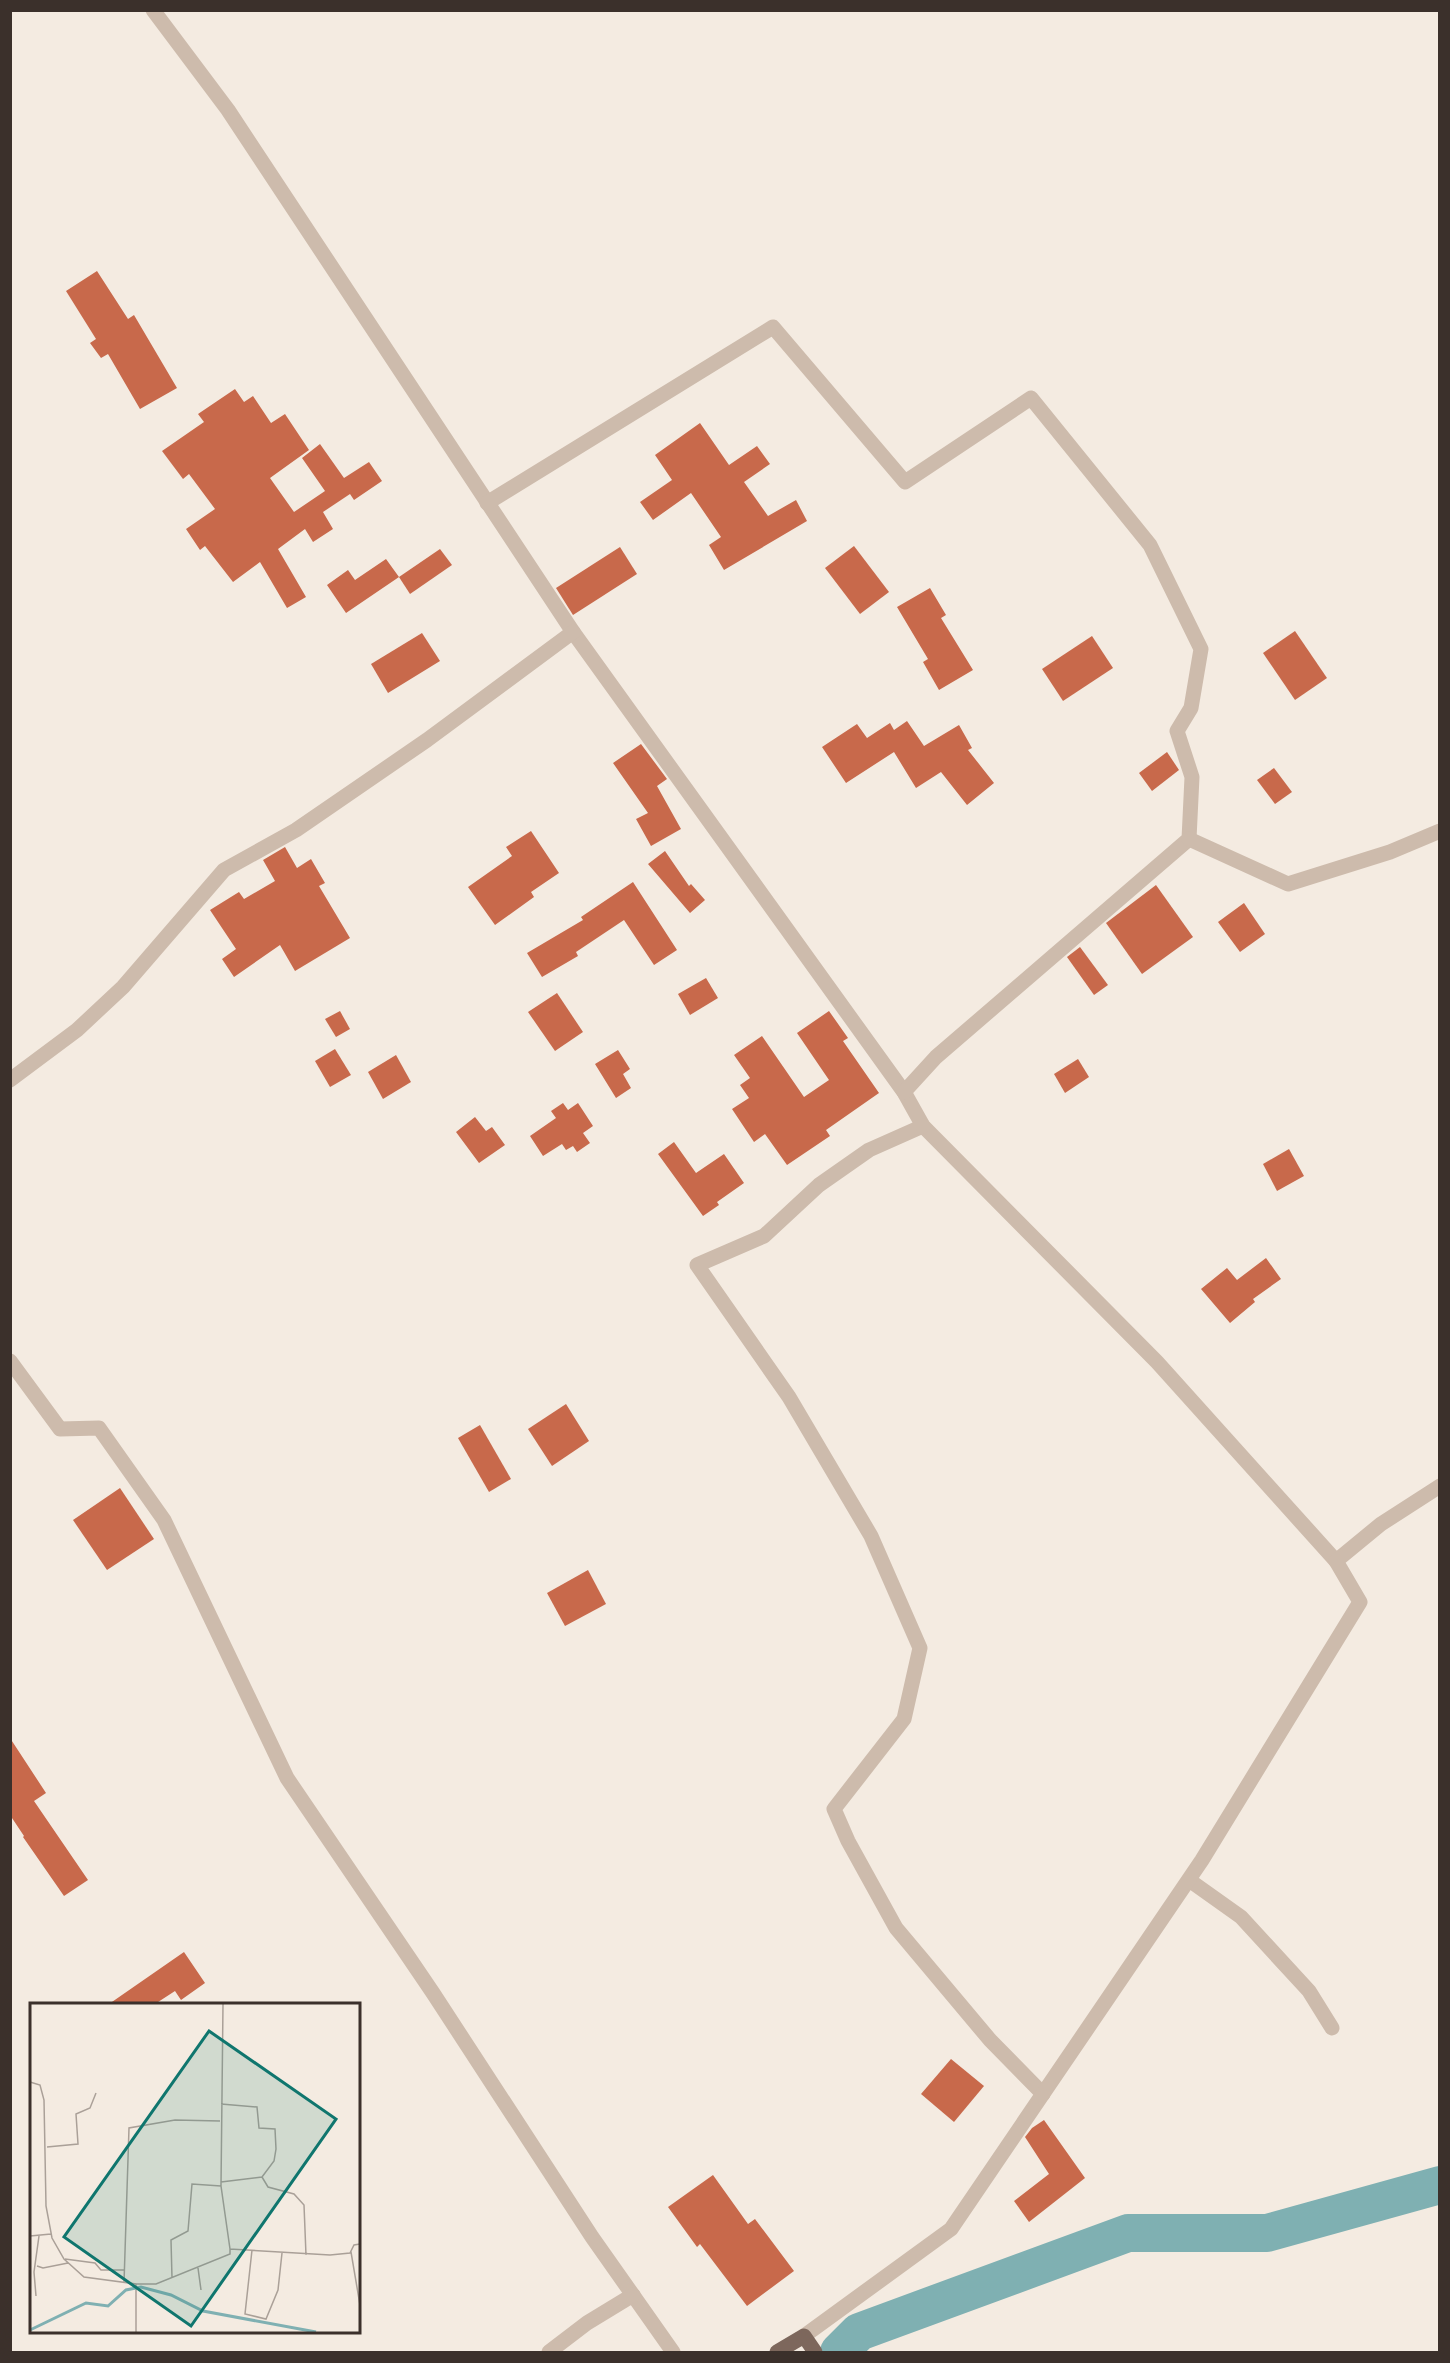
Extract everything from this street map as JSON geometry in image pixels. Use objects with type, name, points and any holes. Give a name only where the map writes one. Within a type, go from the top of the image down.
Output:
[{"type":"main road","points":[[777,2352],[804,2336],[815,2352]]},
{"type":"street","points":[[153,10],[228,110],[573,632],[904,1092],[922,1126],[1157,1362],[1336,1561],[1360,1602],[1189,1880],[951,2229],[804,2336]]},
{"type":"street","points":[[488,503],[773,327],[905,482],[1031,398],[1150,545],[1201,649],[1191,708],[1177,731],[1192,777],[1189,839],[936,1057],[904,1092]]},
{"type":"street","points":[[10,1080],[77,1030],[123,987],[224,870],[305,823],[427,740],[573,632]]},
{"type":"street","points":[[1189,839],[1288,884],[1390,852],[1440,831]]},
{"type":"street","points":[[922,1126],[869,1150],[819,1185],[764,1236],[697,1265],[789,1397],[871,1536],[920,1648],[904,1719],[834,1809],[848,1841],[896,1928],[990,2040],[1043,2094]]},
{"type":"street","points":[[10,1361],[60,1429],[99,1428],[164,1520],[286,1779],[433,1993],[592,2237],[673,2352]]},
{"type":"street","points":[[1336,1561],[1381,1524],[1440,1486]]},
{"type":"street","points":[[1189,1880],[1241,1917],[1309,1991],[1332,2028]]},
{"type":"street","points":[[549,2352],[587,2323],[633,2295]]},
{"type":"building","points":[[97,271],[128,319],[134,315],[177,388],[140,409],[108,354],[101,358],[90,343],[96,339],[66,291]]},
{"type":"building","points":[[235,389],[244,402],[253,396],[271,423],[285,414],[309,450],[270,478],[294,512],[325,491],[302,458],[320,444],[344,478],[369,462],[382,481],[354,500],[350,494],[323,512],[333,529],[313,542],[305,529],[278,549],[306,597],[287,608],[260,562],[233,582],[205,546],[200,550],[186,529],[215,509],[189,474],[183,479],[162,451],[204,422],[198,414]]},
{"type":"building","points":[[700,423],[729,465],[757,446],[770,464],[744,482],[768,516],[796,500],[807,521],[724,570],[709,545],[721,537],[691,493],[653,520],[640,502],[672,480],[655,455]]},
{"type":"building","points":[[854,546],[889,592],[860,614],[825,568]]},
{"type":"building","points":[[620,547],[637,574],[573,615],[556,588]]},
{"type":"building","points":[[440,549],[452,565],[410,594],[399,577]]},
{"type":"building","points":[[386,559],[399,577],[346,613],[327,585],[348,570],[355,580]]},
{"type":"building","points":[[930,588],[946,615],[941,618],[973,670],[939,690],[923,662],[928,659],[897,607]]},
{"type":"building","points":[[1295,631],[1327,678],[1295,700],[1263,653]]},
{"type":"building","points":[[422,633],[440,661],[388,693],[371,664]]},
{"type":"building","points":[[1092,636],[1113,668],[1063,701],[1042,669]]},
{"type":"building","points":[[907,721],[924,746],[959,725],[972,748],[968,750],[994,783],[967,805],[941,772],[916,788],[894,752],[846,783],[822,747],[857,724],[867,738],[890,723],[894,730]]},
{"type":"building","points":[[641,744],[667,779],[657,786],[681,829],[651,846],[636,819],[648,813],[613,763]]},
{"type":"building","points":[[1167,752],[1179,770],[1152,791],[1139,773]]},
{"type":"building","points":[[1274,768],[1292,792],[1275,804],[1257,780]]},
{"type":"building","points":[[531,831],[559,873],[531,892],[534,897],[495,925],[468,887],[512,856],[506,847]]},
{"type":"building","points":[[285,847],[297,868],[311,859],[325,883],[319,886],[350,938],[295,971],[280,945],[234,977],[222,959],[236,949],[210,910],[239,892],[244,899],[275,881],[263,860]]},
{"type":"building","points":[[665,851],[689,886],[691,884],[705,900],[690,913],[648,864]]},
{"type":"building","points":[[633,882],[677,950],[654,965],[624,920],[576,952],[578,956],[542,977],[527,953],[583,920],[581,917]]},
{"type":"building","points":[[1156,885],[1193,937],[1142,974],[1106,923]]},
{"type":"building","points":[[1244,903],[1265,934],[1240,952],[1218,922]]},
{"type":"building","points":[[1080,947],[1108,985],[1094,995],[1067,957]]},
{"type":"building","points":[[706,978],[718,998],[690,1015],[678,994]]},
{"type":"building","points":[[557,993],[583,1032],[555,1051],[528,1012]]},
{"type":"building","points":[[340,1011],[350,1029],[336,1037],[325,1019]]},
{"type":"building","points":[[829,1011],[848,1038],[843,1041],[879,1093],[826,1130],[830,1136],[787,1165],[765,1134],[754,1142],[732,1109],[749,1098],[740,1085],[750,1078],[734,1055],[762,1036],[804,1097],[829,1080],[797,1033]]},
{"type":"building","points":[[335,1049],[351,1075],[330,1087],[315,1061]]},
{"type":"building","points":[[618,1050],[630,1069],[623,1074],[631,1088],[616,1098],[595,1064]]},
{"type":"building","points":[[396,1055],[411,1082],[383,1099],[368,1072]]},
{"type":"building","points":[[1078,1059],[1089,1077],[1065,1093],[1054,1074]]},
{"type":"building","points":[[563,1103],[568,1110],[578,1103],[593,1126],[583,1133],[590,1143],[577,1152],[573,1146],[566,1150],[562,1144],[543,1156],[530,1136],[556,1118],[551,1111]]},
{"type":"building","points":[[475,1117],[486,1131],[492,1127],[505,1145],[479,1163],[456,1132]]},
{"type":"building","points":[[674,1142],[696,1173],[724,1154],[744,1183],[717,1202],[719,1205],[703,1216],[658,1154]]},
{"type":"building","points":[[1289,1149],[1304,1176],[1277,1191],[1263,1164]]},
{"type":"building","points":[[1266,1258],[1281,1279],[1253,1299],[1255,1302],[1230,1323],[1201,1289],[1227,1268],[1237,1280]]},
{"type":"building","points":[[566,1404],[589,1441],[552,1466],[528,1429]]},
{"type":"building","points":[[480,1425],[511,1479],[489,1492],[458,1438]]},
{"type":"building","points":[[120,1488],[154,1539],[107,1570],[73,1520]]},
{"type":"building","points":[[588,1570],[606,1604],[565,1626],[547,1593]]},
{"type":"building","points":[[10,1738],[46,1793],[34,1801],[88,1880],[64,1896],[10,1815]]},
{"type":"building","points":[[184,1952],[205,1983],[181,2000],[175,1991],[157,2003],[110,2003]]},
{"type":"building","points":[[951,2059],[984,2086],[954,2122],[921,2094]]},
{"type":"building","points":[[1044,2120],[1085,2178],[1029,2222],[1014,2201],[1049,2174],[1025,2137],[1032,2128]]},
{"type":"building","points":[[713,2175],[748,2224],[755,2219],[794,2271],[747,2306],[700,2244],[697,2247],[668,2207]]},
{"type":"waterway","points":[[839,2352],[859,2332],[1128,2233],[1267,2233],[1440,2185]]}]
